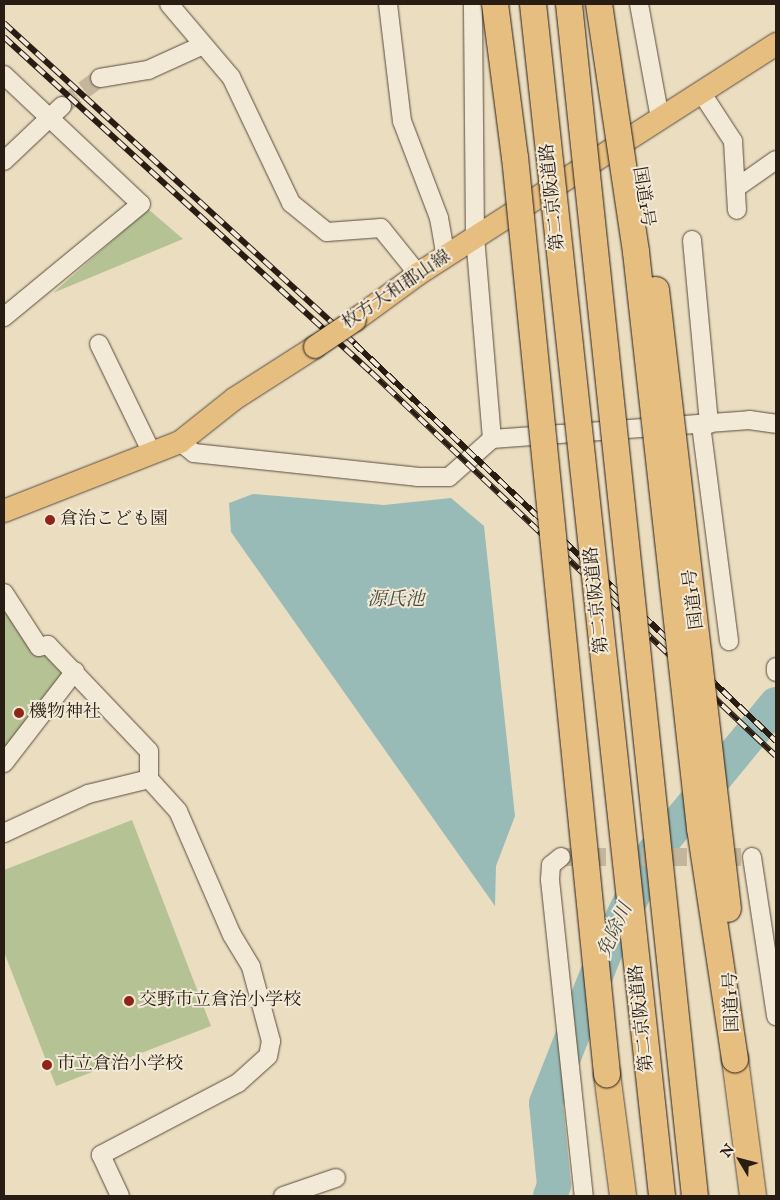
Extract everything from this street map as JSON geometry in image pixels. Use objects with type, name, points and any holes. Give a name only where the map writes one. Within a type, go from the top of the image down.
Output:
[{"type":"highway","points":[[495,4],[515,157],[608,1074],[623,1196]]},
{"type":"highway","points":[[512,4],[593,763],[608,1074]]},
{"type":"highway","name":"第二京阪道路","points":[[534,4],[662,1196]]},
{"type":"highway","name":"第二京阪道路","points":[[569,4],[695,1196]]},
{"type":"highway","points":[[599,4],[636,252],[699,818],[735,1060]]},
{"type":"highway","name":"国道1号","points":[[613,4],[667,362],[720,804],[735,1060],[753,1196]]},
{"type":"main road","name":"枚方大和郡山線","points":[[4,511],[180,442],[234,399],[355,320],[418,274],[776,44]]},
{"type":"street","points":[[169,4],[231,77],[291,203],[327,232],[381,228],[418,274]]},
{"type":"street","points":[[388,4],[402,121],[439,218],[446,256]]},
{"type":"street","points":[[473,4],[475,238],[492,439]]},
{"type":"street","points":[[478,4],[515,157]]},
{"type":"street","points":[[639,4],[660,118]]},
{"type":"street","points":[[100,78],[148,70],[203,45]]},
{"type":"street","points":[[4,75],[56,112],[142,204],[4,317]]},
{"type":"street","points":[[701,92],[733,141],[737,210]]},
{"type":"street","points":[[4,161],[56,112]]},
{"type":"street","points":[[618,145],[651,430]]},
{"type":"street","points":[[736,188],[776,160]]},
{"type":"street","points":[[692,240],[705,425],[730,641]]},
{"type":"street","points":[[99,344],[152,453]]},
{"type":"street","points":[[180,442],[194,453],[417,477],[449,477],[492,439],[651,430],[749,420],[776,424]]},
{"type":"street","points":[[4,593],[39,647],[48,646],[149,751],[149,779],[178,811],[203,862],[232,935],[251,967],[271,1041],[268,1056],[238,1083],[101,1155],[120,1196]]},
{"type":"street","points":[[4,763],[74,671]]},
{"type":"street","points":[[4,833],[88,794],[149,779]]},
{"type":"street","points":[[561,857],[550,864],[550,880],[584,1196]]},
{"type":"street","points":[[752,857],[776,1016]]},
{"type":"street","points":[[283,1196],[336,1178]]},
{"type":"green space","points":[[148,209],[183,239],[53,293]]},
{"type":"green space","name":"機物神社","points":[[8,613],[64,672],[4,753],[4,614]]},
{"type":"green space","points":[[132,820],[211,1026],[56,1086],[4,952],[4,870]]},
{"type":"water","name":"源氏池","points":[[253,494],[384,505],[451,498],[484,526],[515,816],[496,866],[495,906],[231,532],[229,503]]},
{"type":"waterway","name":"免除川","points":[[550,1196],[554,1185],[546,1103],[606,951],[654,852],[776,704]]},
{"type":"tunnel","points":[[62,106],[100,78]]},
{"type":"tunnel","points":[[561,857],[752,857]]},
{"type":"railway","points":[[4,23],[355,344],[776,741]]},
{"type":"railway","points":[[4,37],[371,372],[776,756]]},
{"type":"place","name":"倉治こども園","points":[[50,520]]},
{"type":"place","name":"機物神社","points":[[19,713]]},
{"type":"place","name":"交野市立倉治小学校","points":[[129,1001]]},
{"type":"place","name":"市立倉治小学校","points":[[47,1065]]}]
